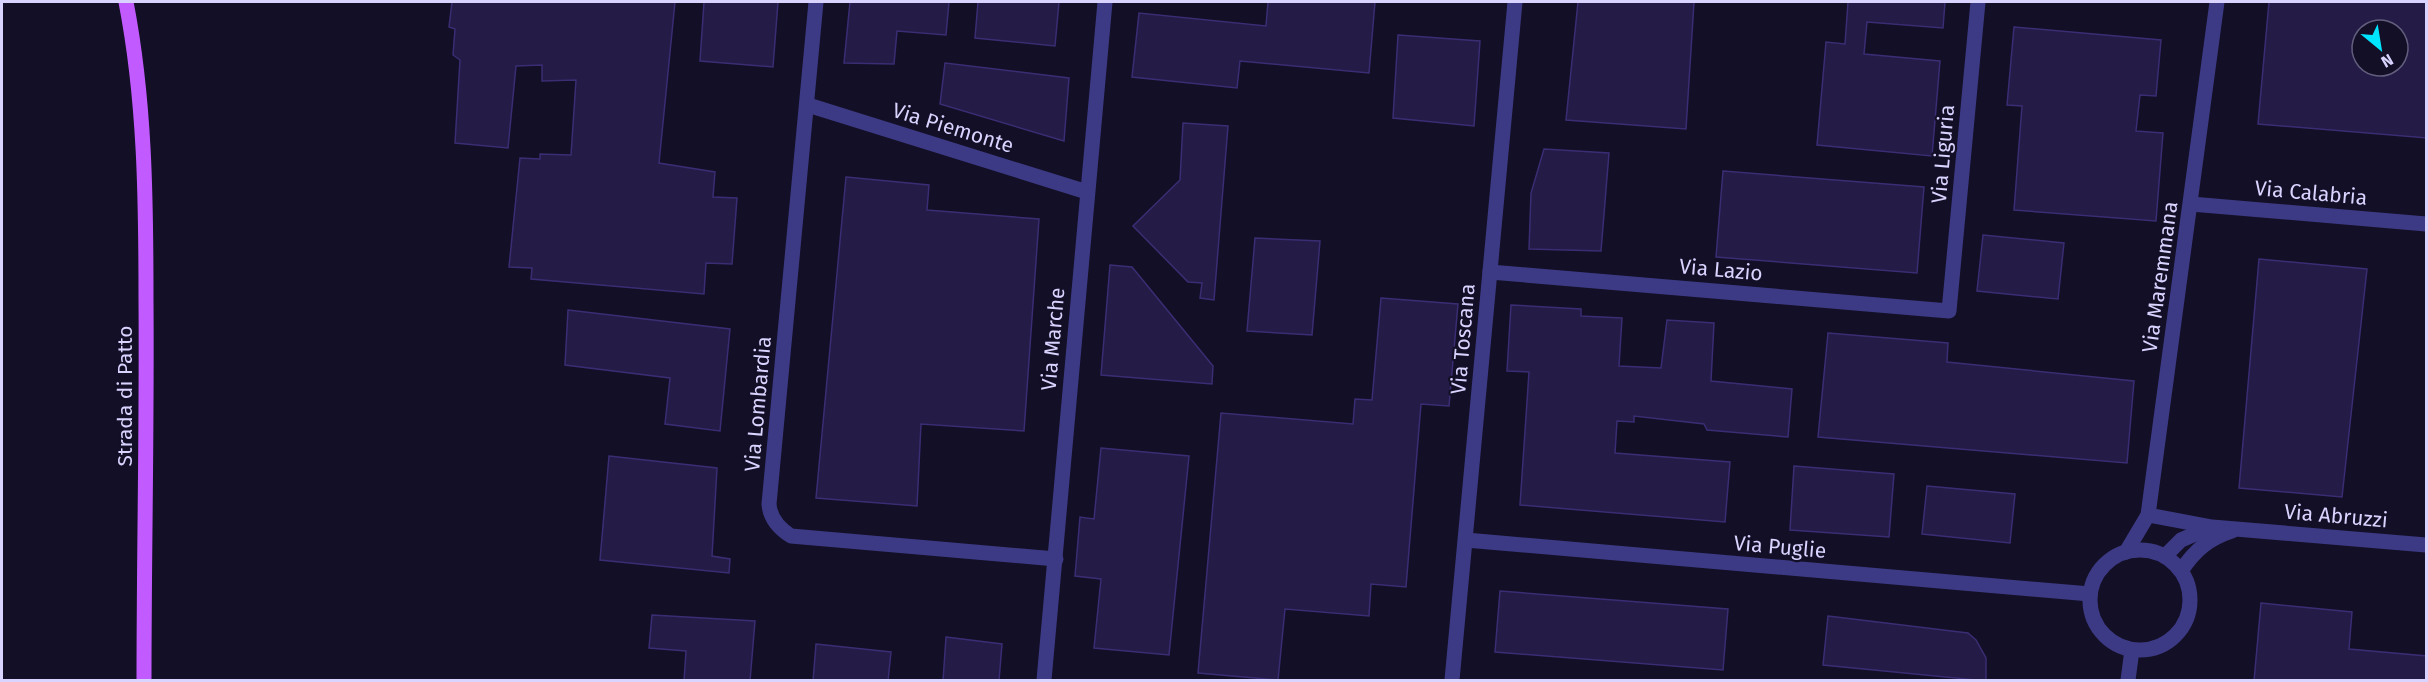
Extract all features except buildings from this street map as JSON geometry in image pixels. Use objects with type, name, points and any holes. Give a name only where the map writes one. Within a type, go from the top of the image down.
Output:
[{"type":"main road","name":"Strada di Patto","points":[[126,2],[138,68],[145,172],[147,406],[144,681]]},
{"type":"street","name":"Via Lombardia","points":[[816,2],[769,504],[772,516],[783,531],[791,536],[1056,559]]},
{"type":"street","name":"Via Marche","points":[[1044,681],[1105,2]]},
{"type":"street","name":"Via Toscana","points":[[1452,681],[1515,2]]},
{"type":"street","name":"Via Liguria","points":[[1949,310],[1978,2]]},
{"type":"street","name":"Via Maremmana","points":[[2126,552],[2148,515],[2192,204],[2217,2]]},
{"type":"street","name":"Via Piemonte","points":[[808,105],[1087,192]]},
{"type":"street","name":"Via Calabria","points":[[2192,204],[2427,224]]},
{"type":"street","name":"Via Lazio","points":[[1490,272],[1949,310]]},
{"type":"street","name":"Via Abruzzi","points":[[2148,515],[2212,527],[2427,545]]},
{"type":"street","points":[[2165,556],[2190,534],[2212,527]]},
{"type":"street","name":"Via Abruzzi","points":[[2181,571],[2196,550],[2205,542],[2241,529]]},
{"type":"street","name":"Via Puglie","points":[[1466,540],[2090,594]]},
{"type":"street","points":[[2147,550],[2165,556],[2181,571],[2189,587],[2191,600],[2184,625],[2174,637],[2161,646],[2146,650],[2132,650],[2115,644],[2102,633],[2091,613],[2090,594],[2097,575],[2106,563],[2126,552],[2147,550]]},
{"type":"street","points":[[2128,681],[2132,650]]}]
